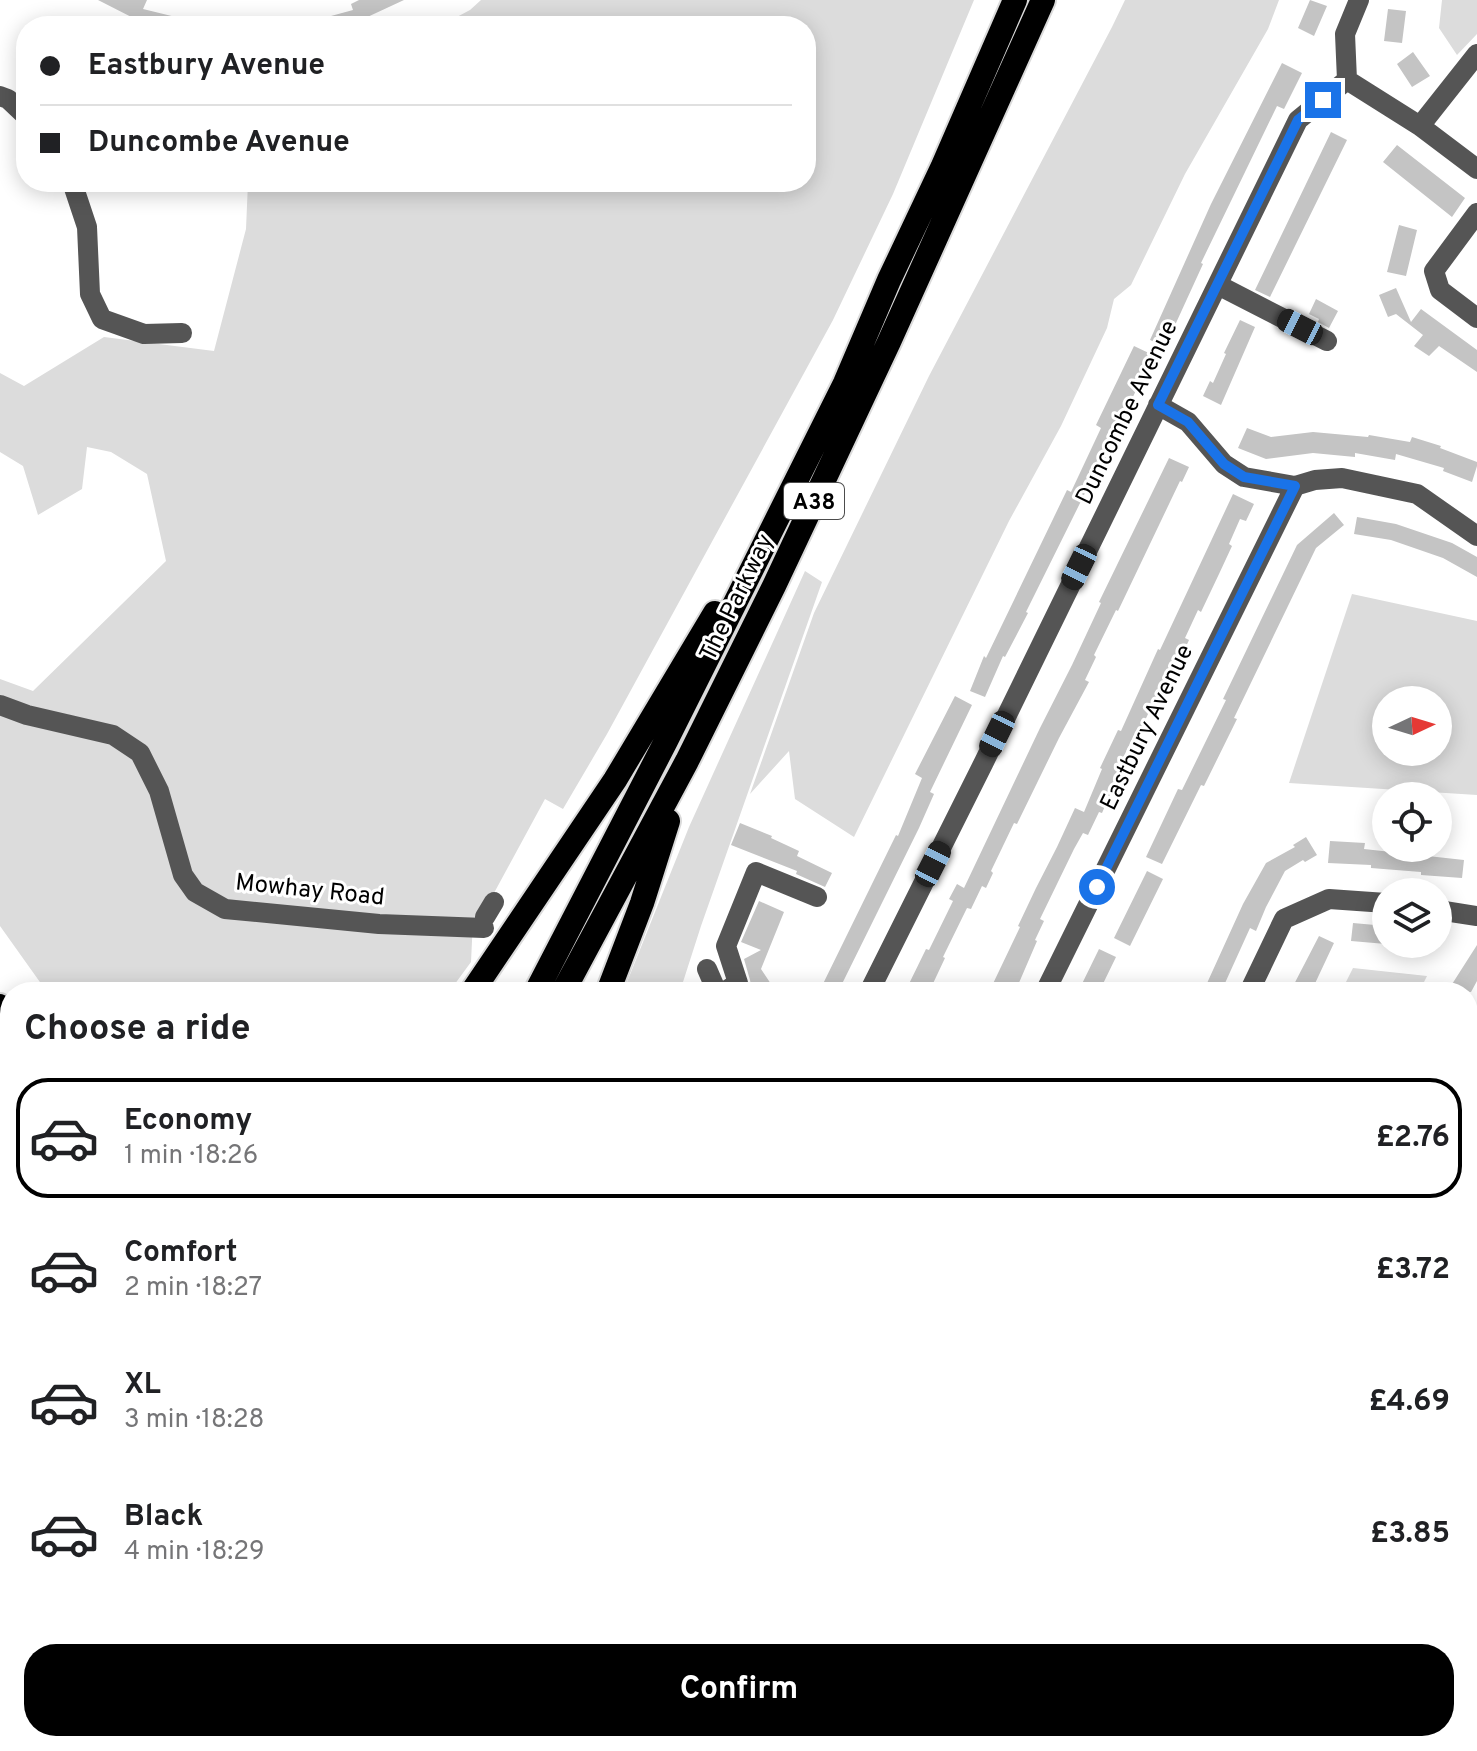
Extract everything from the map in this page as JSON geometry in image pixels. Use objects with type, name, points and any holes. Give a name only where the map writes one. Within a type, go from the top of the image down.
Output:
[{"type":"highway","name":"The Parkway","points":[[541,982],[660,755],[845,383],[1015,0]]},
{"type":"highway","name":"The Parkway","points":[[568,982],[687,761],[774,586],[889,342],[1043,0]]},
{"type":"highway","name":"A38","points":[[479,982],[615,780],[791,491]]},
{"type":"highway","name":"A38","points":[[612,982],[642,903],[687,761]]},
{"type":"street","points":[[1359,0],[1345,34],[1347,80],[1420,126],[1477,169]]},
{"type":"street","points":[[1420,126],[1477,54]]},
{"type":"street","name":"Duncombe Avenue","points":[[874,982],[1298,120],[1347,80]]},
{"type":"street","points":[[75,192],[87,227],[90,294],[102,319],[144,334],[182,333]]},
{"type":"street","points":[[1477,213],[1434,271],[1440,290],[1477,318]]},
{"type":"street","points":[[1218,285],[1327,341]]},
{"type":"street","points":[[1158,405],[1188,422],[1224,464],[1244,477],[1295,486],[1315,480],[1342,478],[1417,494],[1477,536]]},
{"type":"street","name":"Eastbury Avenue","points":[[1050,982],[1295,486]]},
{"type":"street","name":"Mowhay Road","points":[[0,705],[27,715],[113,735],[140,753],[159,791],[183,875],[195,892],[225,909],[379,924],[488,916]]},
{"type":"street","points":[[738,982],[726,946],[756,872],[817,897]]},
{"type":"street","points":[[1254,982],[1284,919],[1329,899],[1372,902]]},
{"type":"street","points":[[1452,912],[1477,916]]},
{"type":"street","points":[[707,969],[713,982]]},
{"type":"shaded area","points":[[481,0],[974,0],[893,194],[833,320],[563,809],[545,799],[481,917],[473,920],[471,962],[456,982],[40,982],[0,926],[0,679],[33,691],[166,561],[147,474],[111,452],[87,447],[82,489],[38,515],[23,466],[0,452],[0,373],[24,386],[104,337],[214,351],[246,229],[248,192],[816,192],[816,16],[459,16]]},
{"type":"shaded area","points":[[1125,0],[1279,0],[1268,29],[1185,174],[1131,285],[1114,299],[1107,328],[1061,426],[1009,521],[854,837],[795,799],[789,751],[750,794],[814,613],[929,376]]},
{"type":"shaded area","points":[[1442,0],[1477,0],[1477,34],[1457,55],[1439,28]]},
{"type":"shaded area","points":[[805,571],[822,582],[683,982],[627,982],[689,827]]},
{"type":"shaded area","points":[[1352,594],[1477,621],[1477,795],[1452,793],[1452,782],[1372,782],[1372,788],[1289,783]]},
{"type":"shaded area","points":[[1353,968],[1427,976],[1424,982],[1346,982]]},
{"type":"building","points":[[98,0],[147,0],[143,9],[172,16],[129,16]]},
{"type":"building","points":[[359,0],[404,0],[370,16],[331,16],[353,10],[351,4]]},
{"type":"building","points":[[1310,0],[1327,6],[1314,36],[1298,28]]},
{"type":"building","points":[[1388,9],[1406,11],[1402,43],[1384,41]]},
{"type":"building","points":[[1413,52],[1430,76],[1412,87],[1397,64]]},
{"type":"building","points":[[1282,63],[1302,73],[1284,109],[1277,106],[1201,263],[1165,347],[1150,340],[1211,204]]},
{"type":"building","points":[[1331,132],[1347,140],[1270,297],[1255,290]]},
{"type":"building","points":[[1397,145],[1465,198],[1452,217],[1383,162]]},
{"type":"building","points":[[1399,225],[1417,230],[1406,276],[1387,272]]},
{"type":"building","points":[[1396,288],[1411,322],[1421,309],[1477,350],[1477,372],[1439,346],[1429,356],[1414,346],[1423,335],[1396,314],[1388,317],[1379,295]]},
{"type":"building","points":[[1316,299],[1338,311],[1329,328],[1309,314]]},
{"type":"building","points":[[1240,320],[1255,327],[1221,405],[1203,396],[1210,381],[1213,383]]},
{"type":"building","points":[[1134,346],[1153,355],[1107,451],[1111,453],[1096,486],[1090,483],[985,697],[970,691],[984,656],[986,658],[1067,490],[1071,492],[1101,428],[1096,425]]},
{"type":"building","points":[[1247,428],[1271,437],[1313,432],[1369,435],[1410,442],[1412,437],[1477,462],[1477,466],[1472,482],[1443,471],[1444,468],[1396,454],[1395,460],[1355,453],[1355,457],[1313,453],[1266,459],[1238,448]]},
{"type":"building","points":[[1169,458],[1189,467],[1094,655],[1096,657],[1085,680],[1089,682],[1017,824],[1014,823],[986,888],[982,886],[971,909],[967,908],[934,982],[910,982],[953,901],[949,899],[957,884],[964,888],[1072,665]]},
{"type":"building","points":[[1233,494],[1254,504],[1246,521],[1240,519],[1229,544],[1232,546],[1201,612],[1198,610],[1185,638],[1189,640],[1182,655],[1171,676],[1167,674],[1139,733],[1136,731],[1122,760],[1126,762],[1102,813],[1099,812],[1088,835],[1083,833],[1074,849],[1040,919],[1044,921],[1019,982],[994,982],[1075,808],[1084,812],[1100,768],[1160,650]]},
{"type":"building","points":[[1334,513],[1344,525],[1316,548],[1234,718],[1237,719],[1162,864],[1146,857],[1226,700],[1223,699],[1297,545]]},
{"type":"building","points":[[1357,517],[1396,524],[1452,543],[1477,557],[1477,577],[1443,558],[1391,540],[1354,534]]},
{"type":"building","points":[[955,696],[972,705],[930,792],[934,794],[919,828],[843,982],[824,982],[898,836],[922,778],[915,774]]},
{"type":"building","points":[[740,823],[772,836],[799,851],[797,856],[832,873],[825,887],[796,874],[797,871],[731,845]]},
{"type":"building","points":[[1306,837],[1317,855],[1285,871],[1256,931],[1250,928],[1226,982],[1208,982],[1243,904],[1266,863],[1295,847],[1293,845]]},
{"type":"building","points":[[1330,841],[1365,843],[1364,849],[1372,850],[1372,862],[1464,860],[1462,878],[1371,868],[1371,865],[1328,863]]},
{"type":"building","points":[[1147,871],[1163,879],[1130,946],[1114,938]]},
{"type":"building","points":[[759,901],[784,912],[761,969],[770,982],[750,982],[744,959],[761,950],[741,942]]},
{"type":"building","points":[[1353,923],[1372,925],[1372,943],[1351,941]]},
{"type":"building","points":[[1319,936],[1334,943],[1316,982],[1295,982]]},
{"type":"building","points":[[1477,945],[1476,982],[1453,982]]},
{"type":"building","points":[[1099,949],[1116,957],[1104,982],[1083,982]]},
{"type":"route","points":[[1097,887],[1295,486],[1244,477],[1224,464],[1188,422],[1158,405],[1298,120],[1323,100]]}]
